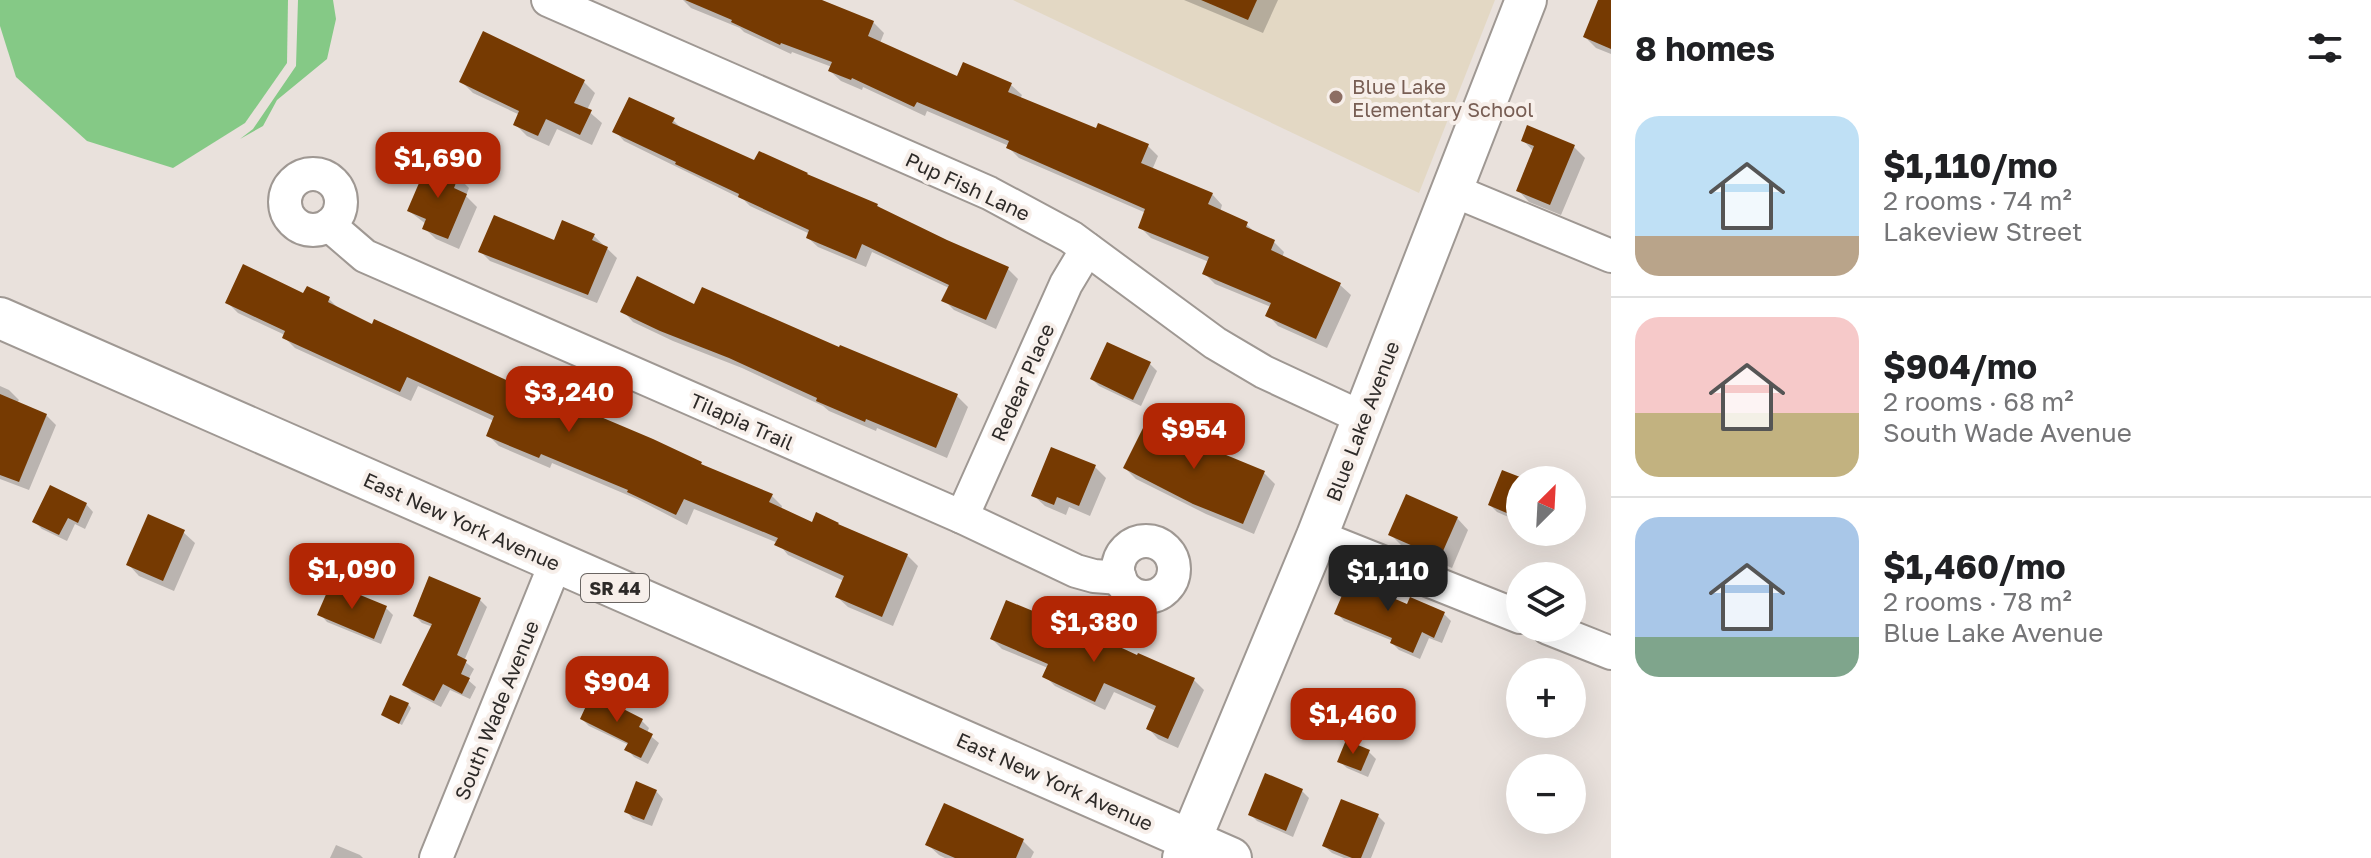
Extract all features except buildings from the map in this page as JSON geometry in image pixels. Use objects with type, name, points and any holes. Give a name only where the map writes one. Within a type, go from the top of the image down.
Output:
[{"type":"main road","name":"Blue Lake Avenue","points":[[1187,849],[1317,536],[1526,0]]},
{"type":"main road","name":"East New York Avenue","points":[[0,318],[556,562],[1187,849],[1231,858]]},
{"type":"street","name":"Pup Fish Lane","points":[[548,0],[989,193],[1071,237],[1215,343],[1264,372],[1363,418]]},
{"type":"street","points":[[1452,190],[1611,256]]},
{"type":"street","name":"Tilapia Trail","points":[[329,225],[365,256],[962,517],[1076,571],[1120,578]]},
{"type":"street","name":"Redear Place","points":[[962,517],[1066,284],[1087,249]]},
{"type":"street","points":[[1317,536],[1506,611]]},
{"type":"street","name":"South Wade Avenue","points":[[436,858],[556,562]]},
{"type":"street","points":[[1583,642],[1611,653]]},
{"type":"shaded area","name":"Blue Lake Elementary School","points":[[1013,0],[1495,0],[1419,193]]},
{"type":"green space","points":[[0,0],[288,0],[287,63],[245,123],[173,168],[87,141],[16,77],[0,26]]},
{"type":"green space","points":[[298,0],[333,0],[336,19],[327,59],[277,100],[263,126],[240,139],[253,129],[296,66]]},
{"type":"place","name":"Blue Lake Elementary School","points":[[1336,97]]}]
